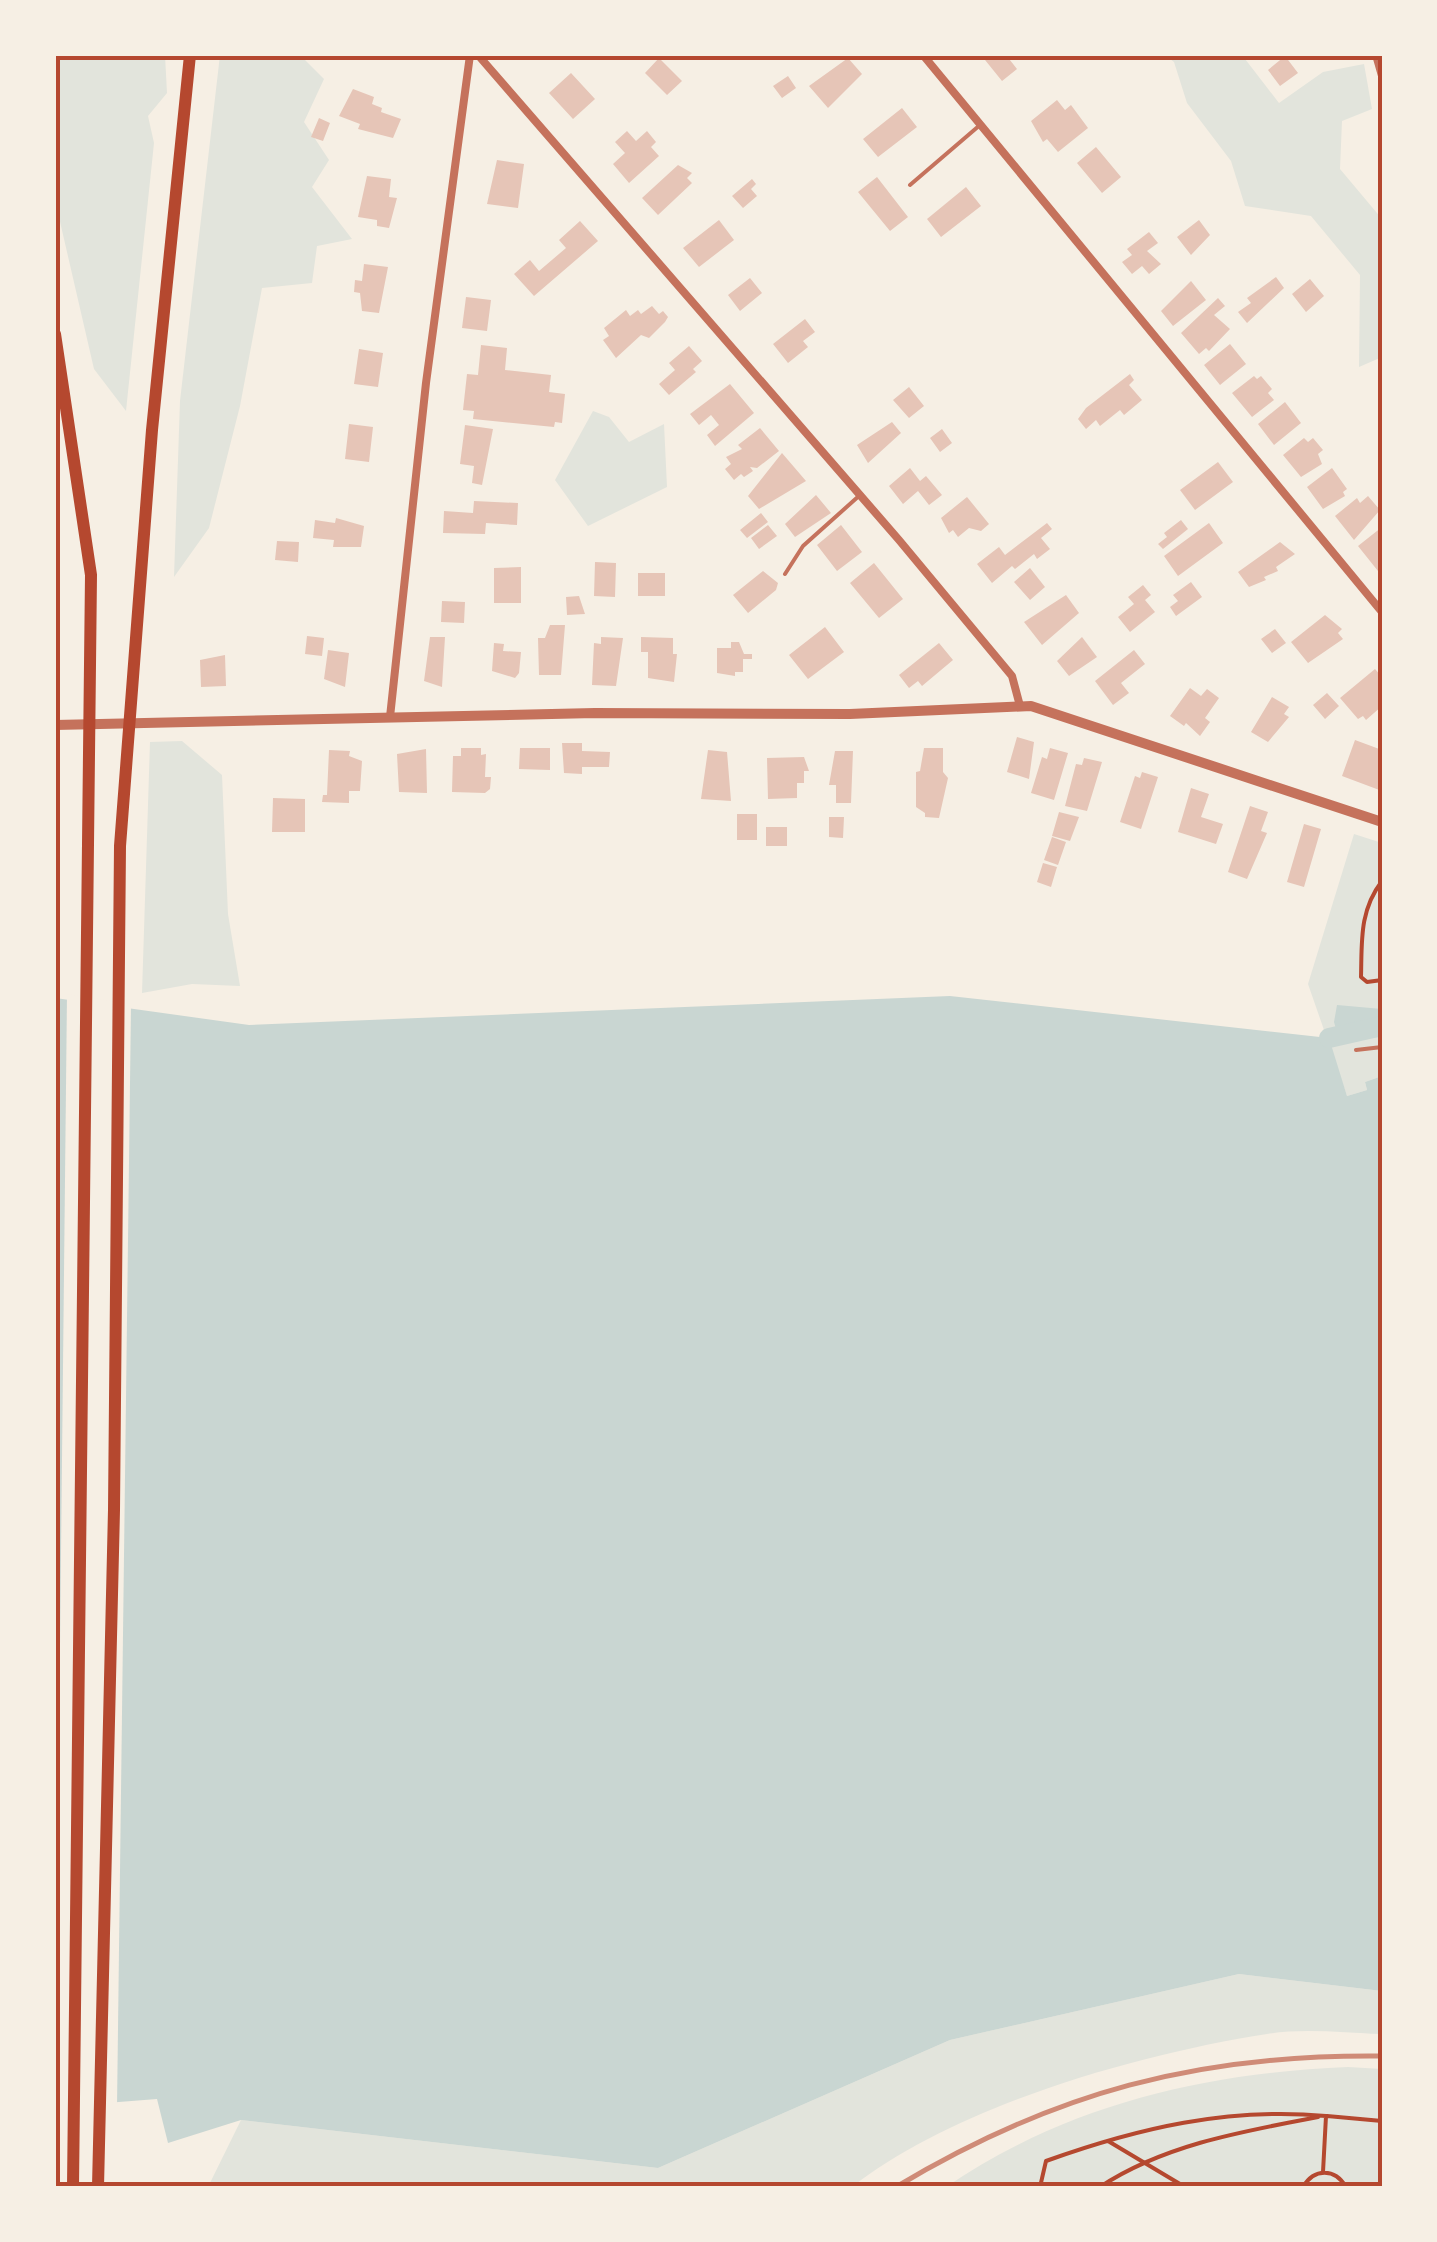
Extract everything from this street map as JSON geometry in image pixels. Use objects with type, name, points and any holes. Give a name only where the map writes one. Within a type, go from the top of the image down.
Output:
[{"type":"main road","points":[[98,2187],[114,1510],[116,951],[132,672],[170,228],[190,55]]},
{"type":"main road","points":[[55,334],[91,575],[74,2187]]},
{"type":"street","points":[[390,717],[426,384],[470,55]]},
{"type":"street","points":[[478,55],[1012,676],[1020,706]]},
{"type":"street","points":[[923,55],[1382,612]]},
{"type":"street","points":[[1376,55],[1382,76]]},
{"type":"street","points":[[55,725],[390,717],[850,714],[1020,706],[1382,822]]},
{"type":"lane","points":[[910,185],[980,125]]},
{"type":"lane","points":[[785,574],[803,546],[860,496]]},
{"type":"lane","points":[[1356,1050],[1382,1047]]},
{"type":"path","points":[[1382,882],[1374,892],[1360,941],[1362,977],[1367,982],[1382,980]]},
{"type":"path","points":[[1040,2187],[1046,2161],[1106,2140],[1187,2121],[1270,2111],[1382,2121]]},
{"type":"path","points":[[1100,2187],[1141,2162],[1257,2128],[1326,2116]]},
{"type":"path","points":[[1324,2172],[1326,2116]]},
{"type":"path","points":[[1106,2140],[1185,2187]]},
{"type":"path","points":[[1302,2187],[1310,2177],[1324,2172],[1338,2176],[1346,2187]]},
{"type":"shaded area","points":[[55,55],[165,55],[167,93],[148,116],[154,143],[126,411],[94,369],[55,200]]},
{"type":"shaded area","points":[[220,55],[300,55],[324,79],[304,122],[329,160],[312,187],[352,239],[317,246],[312,283],[262,288],[240,406],[209,528],[174,577],[180,401]]},
{"type":"shaded area","points":[[1165,55],[1242,55],[1279,103],[1323,72],[1364,64],[1372,109],[1342,121],[1340,169],[1382,219],[1382,357],[1359,367],[1360,275],[1311,216],[1245,206],[1231,161],[1187,103],[1174,62]]},
{"type":"shaded area","points":[[593,411],[609,417],[629,442],[664,424],[667,487],[588,526],[555,480]]},
{"type":"shaded area","points":[[182,741],[222,775],[228,914],[240,986],[192,984],[142,993],[150,742]]},
{"type":"shaded area","points":[[1354,834],[1382,843],[1382,1076],[1365,1082],[1367,1090],[1347,1096],[1308,984]]},
{"type":"shaded area","points":[[950,996],[1329,1038],[1347,1096],[1367,1090],[1365,1082],[1382,1076],[1382,1991],[1239,1974],[950,2040],[658,2168],[241,2120],[168,2143],[157,2099],[55,2107],[55,998],[249,1025]]},
{"type":"shaded area","points":[[1337,1005],[1382,1009],[1382,1037],[1339,1039],[1334,1022]]},
{"type":"shaded area","points":[[1239,1974],[1382,1991],[1382,2034],[1281,2032],[1216,2043],[1106,2070],[995,2108],[942,2132],[852,2187],[208,2187],[241,2120],[658,2168],[950,2040]]},
{"type":"shaded area","points":[[1348,2067],[1382,2069],[1382,2187],[946,2187],[1039,2134],[1138,2098],[1241,2077]]},
{"type":"pier","points":[[67,994],[131,1004],[117,2107],[55,2112]]},
{"type":"building","points":[[981,55],[1006,55],[1017,69],[1002,81]]},
{"type":"building","points":[[1285,56],[1298,73],[1280,86],[1268,70]]},
{"type":"building","points":[[659,58],[682,81],[667,95],[645,73]]},
{"type":"building","points":[[848,58],[862,74],[828,108],[809,86]]},
{"type":"building","points":[[571,73],[595,99],[573,119],[549,93]]},
{"type":"building","points":[[788,76],[796,88],[782,98],[773,86]]},
{"type":"building","points":[[353,89],[374,97],[372,104],[382,108],[381,112],[401,119],[393,138],[358,129],[360,124],[339,116]]},
{"type":"building","points":[[1057,100],[1065,110],[1071,105],[1088,128],[1058,152],[1047,139],[1043,142],[1031,121]]},
{"type":"building","points":[[902,108],[917,127],[878,157],[863,139]]},
{"type":"building","points":[[319,118],[330,123],[323,141],[311,137]]},
{"type":"building","points":[[627,131],[636,141],[647,131],[656,142],[651,147],[659,156],[629,183],[613,164],[625,153],[615,142]]},
{"type":"building","points":[[1096,147],[1121,177],[1102,193],[1077,163]]},
{"type":"building","points":[[497,160],[524,164],[518,208],[487,204]]},
{"type":"building","points":[[678,165],[692,173],[687,178],[692,183],[658,215],[642,198]]},
{"type":"building","points":[[367,176],[391,179],[389,197],[397,198],[389,228],[377,226],[377,220],[358,217]]},
{"type":"building","points":[[877,177],[908,217],[890,231],[858,192]]},
{"type":"building","points":[[752,179],[756,184],[751,189],[757,196],[743,208],[732,196]]},
{"type":"building","points":[[966,187],[981,206],[941,237],[927,219]]},
{"type":"building","points":[[719,220],[734,240],[699,267],[683,248]]},
{"type":"building","points":[[1199,220],[1210,235],[1191,255],[1177,237]]},
{"type":"building","points":[[580,221],[598,241],[534,296],[514,274],[530,260],[539,271],[566,248],[559,240]]},
{"type":"building","points":[[1149,232],[1158,243],[1147,251],[1161,264],[1149,274],[1142,266],[1132,274],[1122,262],[1132,255],[1127,249]]},
{"type":"building","points":[[364,264],[388,267],[379,313],[362,311],[360,293],[354,292],[355,280],[362,281]]},
{"type":"building","points":[[1276,277],[1284,288],[1247,323],[1238,312],[1251,303],[1247,298]]},
{"type":"building","points":[[750,278],[762,293],[740,311],[728,295]]},
{"type":"building","points":[[1310,279],[1324,296],[1306,312],[1292,294]]},
{"type":"building","points":[[1191,281],[1206,300],[1173,326],[1161,311]]},
{"type":"building","points":[[466,297],[491,300],[487,331],[462,328]]},
{"type":"building","points":[[1218,298],[1225,306],[1214,315],[1230,329],[1209,351],[1206,348],[1199,354],[1181,333]]},
{"type":"building","points":[[652,306],[668,317],[665,322],[649,338],[641,335],[616,358],[603,340],[609,336],[604,328],[626,310],[630,316]]},
{"type":"building","points":[[805,319],[815,332],[803,341],[808,347],[788,363],[773,344]]},
{"type":"building","points":[[1230,344],[1246,364],[1220,385],[1204,365]]},
{"type":"building","points":[[481,345],[507,348],[505,370],[551,375],[549,392],[565,394],[562,423],[555,422],[554,427],[473,419],[474,411],[463,410],[467,374],[478,375]]},
{"type":"building","points":[[689,346],[702,361],[693,369],[696,372],[669,395],[659,384],[675,370],[669,363]]},
{"type":"building","points":[[359,349],[383,353],[378,387],[354,384]]},
{"type":"building","points":[[1130,374],[1134,380],[1129,385],[1142,400],[1124,415],[1120,410],[1100,426],[1096,420],[1086,429],[1078,419],[1086,408]]},
{"type":"building","points":[[1254,376],[1261,376],[1272,389],[1268,393],[1274,400],[1252,417],[1232,393]]},
{"type":"building","points":[[730,384],[754,413],[715,446],[707,435],[719,425],[711,415],[699,425],[690,414]]},
{"type":"building","points":[[909,387],[924,406],[909,418],[893,400]]},
{"type":"building","points":[[1285,402],[1301,423],[1274,445],[1258,424]]},
{"type":"building","points":[[892,422],[901,433],[868,463],[857,445]]},
{"type":"building","points":[[349,424],[373,427],[369,462],[345,459]]},
{"type":"building","points":[[465,425],[493,429],[482,485],[472,483],[474,466],[460,464]]},
{"type":"building","points":[[760,428],[779,451],[734,480],[725,469],[731,464],[726,457],[742,449],[738,445]]},
{"type":"building","points":[[942,429],[952,443],[940,452],[930,438]]},
{"type":"building","points":[[1304,438],[1308,442],[1313,438],[1323,450],[1318,454],[1322,464],[1301,477],[1283,455]]},
{"type":"building","points":[[782,453],[806,481],[759,509],[748,496]]},
{"type":"building","points":[[1218,462],[1233,482],[1195,510],[1180,490]]},
{"type":"building","points":[[910,468],[920,481],[926,476],[942,495],[929,505],[918,491],[903,504],[889,486]]},
{"type":"building","points":[[1332,468],[1347,489],[1343,492],[1345,496],[1323,509],[1307,487]]},
{"type":"building","points":[[816,495],[831,513],[795,537],[785,524]]},
{"type":"building","points":[[1368,496],[1380,510],[1354,540],[1335,516],[1357,498],[1360,503]]},
{"type":"building","points":[[967,497],[989,524],[981,531],[969,528],[958,537],[953,530],[949,533],[941,518]]},
{"type":"building","points":[[474,501],[518,503],[517,525],[486,523],[485,534],[443,533],[444,511],[473,513]]},
{"type":"building","points":[[761,513],[768,522],[747,538],[740,530]]},
{"type":"building","points":[[336,518],[364,526],[361,547],[333,547],[334,540],[313,538],[315,520],[335,523]]},
{"type":"building","points":[[1181,520],[1188,529],[1163,549],[1158,544],[1167,537],[1164,533]]},
{"type":"building","points":[[1047,523],[1052,529],[1041,538],[1050,549],[1037,559],[1034,554],[1015,569],[1012,566],[992,583],[977,564],[999,547],[1005,555]]},
{"type":"building","points":[[1209,523],[1223,543],[1178,576],[1164,556]]},
{"type":"building","points":[[768,525],[777,536],[759,549],[751,538]]},
{"type":"building","points":[[841,525],[862,552],[837,571],[817,545]]},
{"type":"building","points":[[1382,527],[1382,568],[1378,571],[1358,546]]},
{"type":"building","points":[[277,541],[299,542],[298,562],[275,560]]},
{"type":"building","points":[[1280,542],[1295,554],[1276,567],[1278,571],[1264,577],[1266,580],[1249,587],[1238,572]]},
{"type":"building","points":[[595,562],[616,563],[615,597],[594,596]]},
{"type":"building","points":[[874,563],[903,599],[879,618],[850,583]]},
{"type":"building","points":[[521,567],[521,603],[494,603],[494,568]]},
{"type":"building","points":[[1030,568],[1045,587],[1030,600],[1014,582]]},
{"type":"building","points":[[763,571],[778,583],[776,590],[748,613],[733,595]]},
{"type":"building","points":[[638,573],[665,573],[665,596],[638,596]]},
{"type":"building","points":[[1191,582],[1202,597],[1176,616],[1170,607],[1178,601],[1173,595]]},
{"type":"building","points":[[1143,585],[1151,595],[1145,600],[1155,612],[1130,632],[1118,617],[1134,604],[1128,597]]},
{"type":"building","points":[[1066,595],[1079,613],[1042,645],[1024,622]]},
{"type":"building","points":[[579,596],[585,614],[567,615],[566,597]]},
{"type":"building","points":[[442,601],[465,602],[464,623],[441,622]]},
{"type":"building","points":[[1325,615],[1342,629],[1338,633],[1343,639],[1308,663],[1291,642]]},
{"type":"building","points":[[550,625],[565,625],[561,675],[539,675],[538,638],[545,638]]},
{"type":"building","points":[[825,627],[844,652],[808,679],[789,655]]},
{"type":"building","points":[[1275,629],[1286,643],[1272,653],[1261,639]]},
{"type":"building","points":[[307,636],[324,638],[322,656],[305,654]]},
{"type":"building","points":[[430,637],[445,637],[442,687],[424,681]]},
{"type":"building","points":[[601,637],[623,638],[616,686],[592,685],[594,643],[601,644]]},
{"type":"building","points":[[641,637],[673,638],[673,654],[677,654],[674,682],[648,678],[648,652],[641,652]]},
{"type":"building","points":[[1082,637],[1097,657],[1069,676],[1057,661]]},
{"type":"building","points":[[731,642],[739,642],[744,654],[752,654],[752,659],[743,659],[743,672],[735,672],[735,676],[717,673],[717,648],[731,648]]},
{"type":"building","points":[[494,643],[504,644],[503,651],[521,652],[515,678],[492,671]]},
{"type":"building","points":[[939,643],[953,660],[922,686],[918,681],[909,688],[899,675]]},
{"type":"building","points":[[328,650],[349,653],[345,687],[324,679]]},
{"type":"building","points":[[1134,650],[1145,664],[1121,683],[1129,693],[1113,705],[1095,681]]},
{"type":"building","points":[[225,655],[226,686],[201,687],[200,660]]},
{"type":"building","points":[[1375,669],[1382,677],[1382,706],[1366,720],[1363,716],[1358,719],[1340,698]]},
{"type":"building","points":[[1190,688],[1201,696],[1207,689],[1219,698],[1205,718],[1210,722],[1200,736],[1186,723],[1184,726],[1170,716]]},
{"type":"building","points":[[1327,693],[1339,706],[1325,719],[1313,705]]},
{"type":"building","points":[[1272,697],[1289,707],[1284,714],[1289,717],[1268,742],[1251,732]]},
{"type":"building","points":[[1017,737],[1034,742],[1029,779],[1007,772]]},
{"type":"building","points":[[1355,740],[1382,750],[1382,791],[1342,776]]},
{"type":"building","points":[[562,743],[582,743],[582,751],[610,752],[609,767],[582,767],[582,774],[564,773]]},
{"type":"building","points":[[461,748],[481,748],[481,755],[486,754],[485,777],[491,777],[490,789],[485,793],[452,792],[453,756],[461,756]]},
{"type":"building","points":[[520,748],[550,748],[550,770],[519,769]]},
{"type":"building","points":[[924,748],[943,748],[943,772],[948,778],[939,818],[925,817],[916,807],[916,772],[920,771]]},
{"type":"building","points":[[1050,748],[1068,753],[1054,800],[1031,793],[1042,757],[1047,759]]},
{"type":"building","points":[[426,749],[427,793],[399,792],[397,754]]},
{"type":"building","points":[[329,750],[350,751],[349,756],[362,761],[360,791],[349,791],[349,803],[322,802],[323,795],[327,795]]},
{"type":"building","points":[[708,750],[727,752],[731,801],[701,799]]},
{"type":"building","points":[[835,751],[853,751],[851,803],[836,803],[836,785],[829,785]]},
{"type":"building","points":[[804,757],[809,771],[804,771],[804,783],[797,783],[797,798],[768,799],[767,758]]},
{"type":"building","points":[[1084,758],[1102,762],[1087,811],[1065,806],[1076,764],[1082,765]]},
{"type":"building","points":[[1142,772],[1158,777],[1141,829],[1120,822],[1135,776],[1140,778]]},
{"type":"building","points":[[1191,788],[1209,794],[1201,817],[1223,824],[1216,844],[1178,832]]},
{"type":"building","points":[[273,798],[305,799],[305,832],[272,832]]},
{"type":"building","points":[[1250,806],[1268,812],[1261,831],[1267,833],[1247,879],[1228,872]]},
{"type":"building","points":[[1059,812],[1079,817],[1070,841],[1052,836]]},
{"type":"building","points":[[737,814],[757,814],[757,840],[737,840]]},
{"type":"building","points":[[829,817],[844,817],[843,838],[829,837]]},
{"type":"building","points":[[1304,824],[1321,829],[1304,887],[1287,882]]},
{"type":"building","points":[[766,827],[787,827],[787,846],[766,846]]},
{"type":"building","points":[[1052,837],[1066,842],[1058,865],[1044,860]]},
{"type":"building","points":[[1043,863],[1057,867],[1051,887],[1037,882]]},
{"type":"waterway","points":[[1329,1038],[1382,1026]]},
{"type":"railway","points":[[896,2187],[1013,2126],[1129,2085],[1251,2062],[1382,2056]]}]
